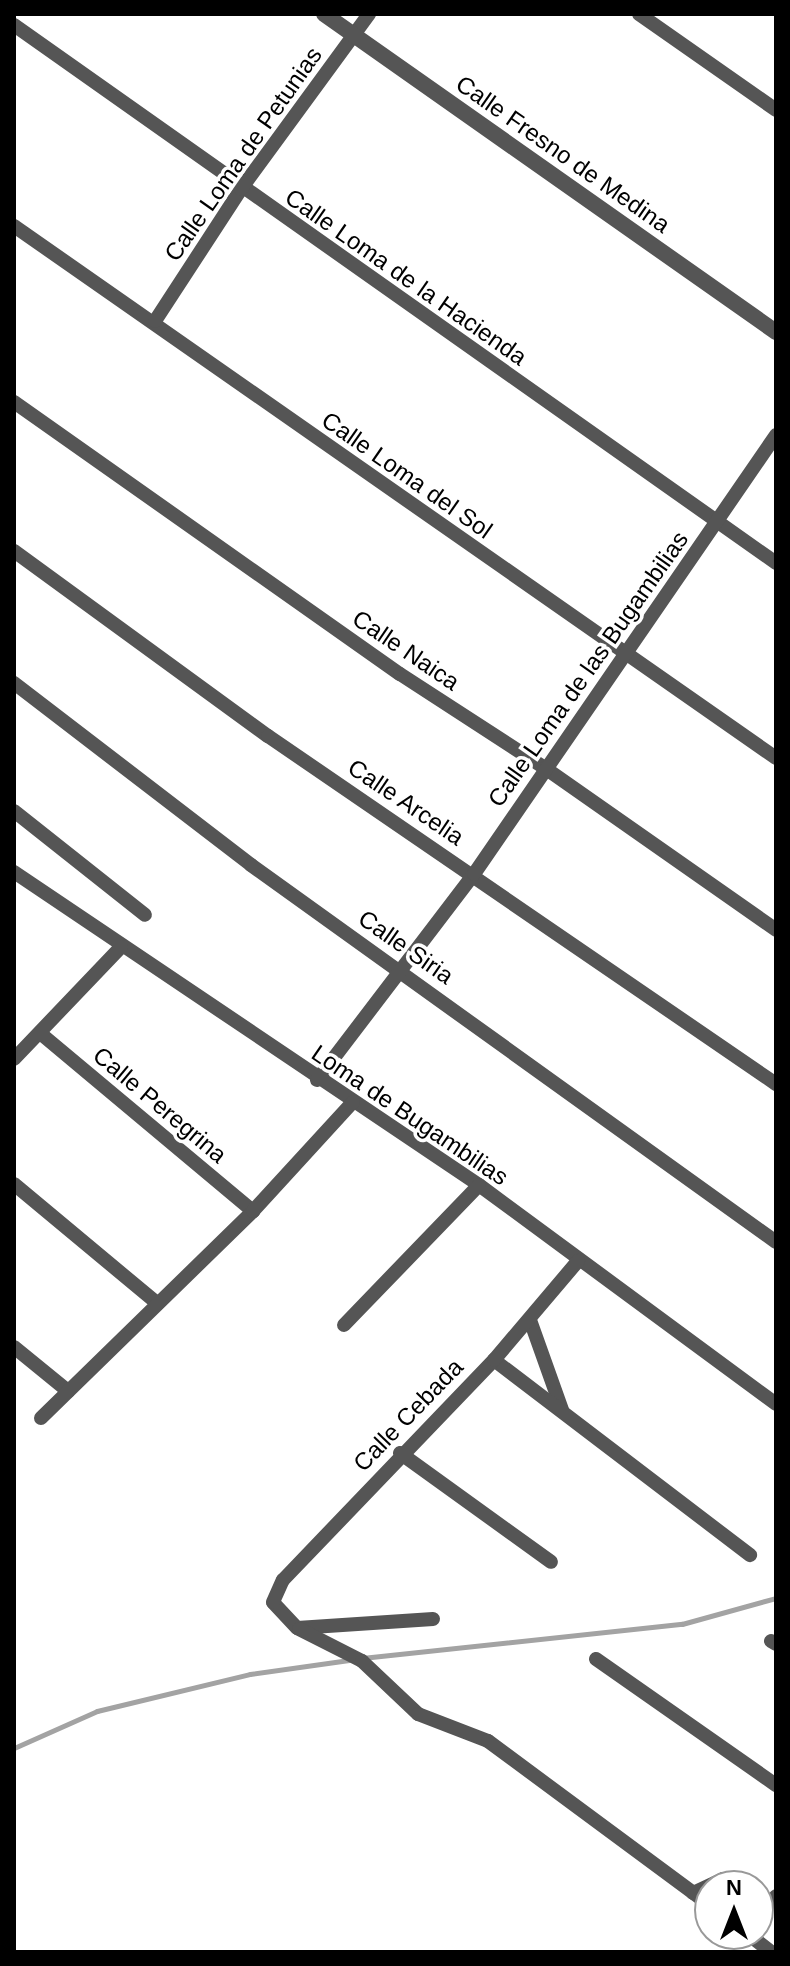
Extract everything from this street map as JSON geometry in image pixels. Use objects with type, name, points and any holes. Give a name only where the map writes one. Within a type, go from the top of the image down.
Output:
[{"type":"street","name":"Calle Fresno de Medina","points":[[324,14],[776,332]]},
{"type":"street","name":"Calle Loma de Petunias","points":[[155,321],[241,189],[369,14]]},
{"type":"street","points":[[639,14],[776,110]]},
{"type":"street","name":"Calle Loma de la Hacienda","points":[[14,25],[241,189],[776,563]]},
{"type":"street","name":"Calle Loma del Sol","points":[[14,226],[155,321],[624,654],[776,758]]},
{"type":"street","name":"Calle Naica","points":[[14,402],[400,674],[545,768],[776,930]]},
{"type":"street","name":"Calle Loma de las Bugambilias","points":[[317,1080],[404,971],[474,874],[776,435]]},
{"type":"street","name":"Calle Arcelia","points":[[14,551],[268,736],[474,874],[776,1084]]},
{"type":"street","name":"Calle Siria","points":[[14,683],[251,865],[404,971],[776,1242]]},
{"type":"street","points":[[14,811],[27,826],[145,915]]},
{"type":"street","name":"Loma de Bugambilias","points":[[14,872],[317,1080],[479,1185],[578,1261],[776,1404]]},
{"type":"street","points":[[14,1059],[121,947]]},
{"type":"street","name":"Calle Peregrina","points":[[40,1033],[253,1211]]},
{"type":"street","points":[[41,1418],[253,1211],[353,1102]]},
{"type":"street","points":[[14,1184],[158,1304]]},
{"type":"street","points":[[344,1325],[479,1185]]},
{"type":"street","name":"Calle Cebada","points":[[297,1628],[273,1602],[283,1580],[400,1453],[494,1360],[578,1261]]},
{"type":"street","points":[[530,1320],[562,1410]]},
{"type":"street","points":[[14,1347],[68,1391]]},
{"type":"street","points":[[494,1360],[750,1555]]},
{"type":"street","points":[[400,1453],[551,1562]]},
{"type":"street","points":[[297,1628],[433,1619]]},
{"type":"street","points":[[297,1628],[362,1661],[418,1714],[488,1741],[693,1893]]},
{"type":"street","points":[[596,1659],[776,1785]]},
{"type":"waterway","points":[[362,1658],[682,1624],[776,1598]]},
{"type":"waterway","points":[[14,1748],[97,1711],[250,1674],[349,1660]]}]
